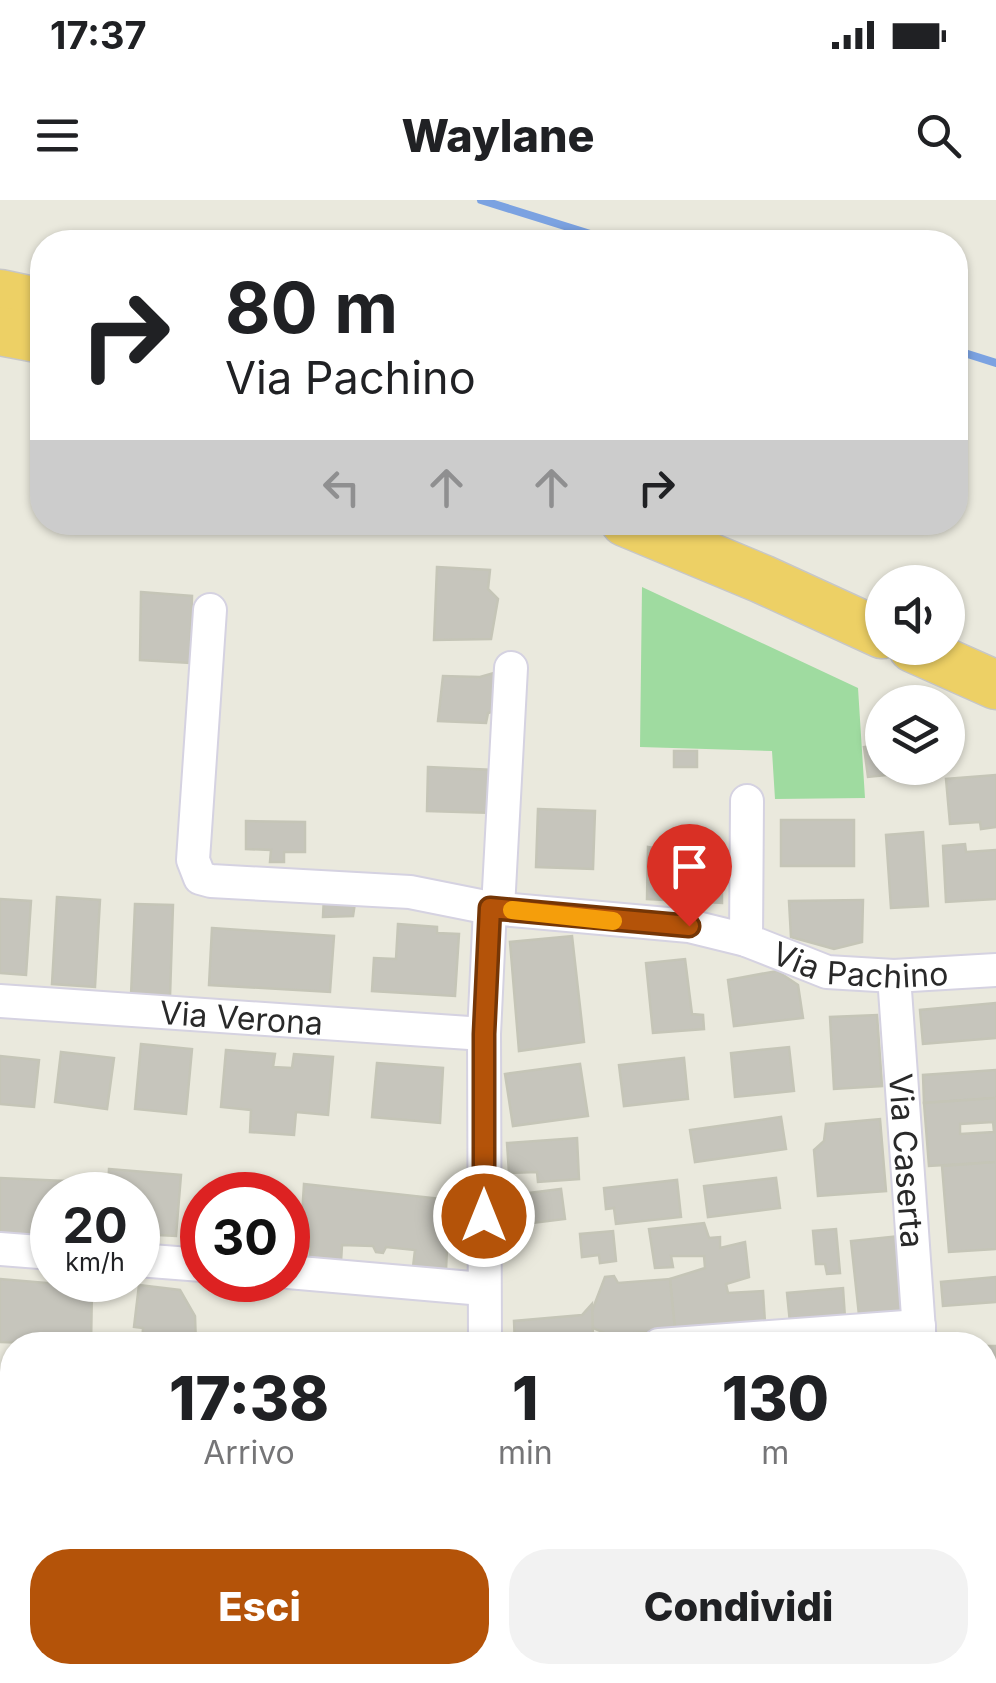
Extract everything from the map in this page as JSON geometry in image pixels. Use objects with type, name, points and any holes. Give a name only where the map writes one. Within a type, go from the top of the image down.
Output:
[{"type":"highway","points":[[0,294],[30,300]]},
{"type":"highway","points":[[0,331],[30,337]]},
{"type":"highway","points":[[655,535],[865,627]]},
{"type":"highway","points":[[737,535],[865,592]]},
{"type":"highway","points":[[965,636],[996,650]]},
{"type":"highway","points":[[951,665],[996,685]]},
{"type":"street","name":"Via Pachino","points":[[210,610],[194,860],[200,878],[212,882],[410,892],[494,908],[689,926],[746,940],[827,972],[894,976],[996,970]]},
{"type":"street","points":[[485,1332],[484,1034],[510,668]]},
{"type":"street","points":[[746,940],[747,801]]},
{"type":"street","name":"Via Caserta","points":[[894,976],[920,1332]]},
{"type":"street","name":"Via Verona","points":[[0,1001],[484,1034]]},
{"type":"street","points":[[0,1248],[30,1251]]},
{"type":"street","points":[[310,1274],[483,1289]]},
{"type":"green space","points":[[642,587],[858,688],[865,798],[775,799],[772,751],[640,747]]},
{"type":"building","points":[[437,567],[490,570],[488,589],[498,599],[491,639],[434,640]]},
{"type":"building","points":[[141,592],[192,596],[190,663],[140,660]]},
{"type":"building","points":[[501,671],[499,710],[488,713],[486,723],[438,721],[443,676],[480,677]]},
{"type":"building","points":[[674,751],[697,751],[697,767],[674,767]]},
{"type":"building","points":[[428,767],[495,770],[494,813],[427,811]]},
{"type":"building","points":[[996,775],[996,827],[981,829],[980,822],[950,824],[947,785],[965,785],[965,777]]},
{"type":"building","points":[[538,809],[595,811],[593,869],[536,867]]},
{"type":"building","points":[[781,820],[854,820],[854,866],[781,866]]},
{"type":"building","points":[[246,821],[305,822],[305,852],[284,852],[284,862],[270,862],[271,850],[246,849]]},
{"type":"building","points":[[923,832],[928,906],[891,908],[886,835]]},
{"type":"building","points":[[965,844],[966,852],[996,850],[996,899],[946,902],[943,846]]},
{"type":"building","points":[[648,847],[692,857],[698,851],[722,852],[722,903],[647,899]]},
{"type":"building","points":[[324,896],[356,896],[353,916],[323,917]]},
{"type":"building","points":[[57,897],[100,900],[95,987],[52,984]]},
{"type":"building","points":[[0,899],[31,901],[26,975],[0,973]]},
{"type":"building","points":[[863,900],[862,942],[834,949],[791,937],[789,901]]},
{"type":"building","points":[[135,904],[173,905],[170,997],[131,995]]},
{"type":"building","points":[[398,924],[437,927],[437,933],[459,934],[455,996],[372,991],[374,958],[396,959]]},
{"type":"building","points":[[212,928],[334,936],[330,992],[209,985]]},
{"type":"building","points":[[572,936],[584,1042],[519,1051],[510,942]]},
{"type":"building","points":[[685,959],[692,1014],[703,1015],[704,1029],[653,1033],[646,963]]},
{"type":"building","points":[[777,971],[798,985],[803,1018],[734,1026],[728,980]]},
{"type":"building","points":[[996,1003],[996,1038],[923,1044],[920,1010]]},
{"type":"building","points":[[877,1015],[882,1086],[834,1089],[830,1017]]},
{"type":"building","points":[[141,1044],[192,1049],[186,1114],[135,1109]]},
{"type":"building","points":[[789,1047],[794,1091],[735,1097],[731,1053]]},
{"type":"building","points":[[226,1050],[275,1054],[273,1067],[292,1068],[294,1054],[333,1057],[328,1115],[296,1112],[294,1135],[250,1132],[251,1110],[221,1107]]},
{"type":"building","points":[[61,1052],[114,1058],[107,1109],[55,1102]]},
{"type":"building","points":[[0,1056],[39,1060],[34,1107],[0,1104]]},
{"type":"building","points":[[684,1058],[688,1099],[624,1106],[619,1065]]},
{"type":"building","points":[[377,1063],[443,1068],[440,1123],[372,1117]]},
{"type":"building","points":[[580,1064],[588,1116],[513,1126],[505,1074]]},
{"type":"building","points":[[996,1070],[996,1098],[924,1103],[923,1075]]},
{"type":"building","points":[[996,1098],[996,1162],[929,1166],[924,1103]],"holes":[[[993,1122],[994,1132],[960,1134],[960,1124]]]},
{"type":"building","points":[[781,1117],[786,1149],[695,1162],[690,1130]]},
{"type":"building","points":[[880,1119],[886,1191],[818,1196],[814,1150],[824,1141],[826,1124]]},
{"type":"building","points":[[577,1138],[579,1179],[538,1182],[537,1172],[509,1173],[507,1143]]},
{"type":"building","points":[[996,1162],[996,1249],[949,1252],[942,1166]]},
{"type":"building","points":[[160,1173],[180,1175],[176,1236],[160,1235]]},
{"type":"building","points":[[0,1178],[30,1179],[30,1236],[0,1234]]},
{"type":"building","points":[[776,1178],[780,1208],[708,1217],[704,1186]]},
{"type":"building","points":[[677,1180],[681,1217],[616,1224],[614,1208],[606,1209],[604,1188]]},
{"type":"building","points":[[310,1185],[461,1201],[461,1230],[447,1249],[446,1270],[413,1267],[415,1250],[386,1247],[383,1253],[376,1252],[373,1246],[342,1245],[341,1262],[310,1259]]},
{"type":"building","points":[[561,1189],[565,1219],[515,1225],[512,1195]]},
{"type":"building","points":[[704,1223],[709,1238],[720,1237],[720,1248],[745,1242],[749,1277],[726,1284],[728,1293],[763,1291],[765,1323],[675,1330],[670,1279],[705,1268],[704,1256],[671,1256],[673,1267],[655,1268],[649,1229]]},
{"type":"building","points":[[836,1229],[840,1273],[827,1274],[825,1264],[816,1264],[813,1231]]},
{"type":"building","points":[[613,1231],[616,1261],[600,1263],[599,1255],[582,1257],[580,1234]]},
{"type":"building","points":[[899,1236],[906,1310],[859,1315],[851,1241]]},
{"type":"building","points":[[614,1276],[618,1283],[670,1279],[675,1330],[602,1332],[593,1328],[592,1311],[605,1277]]},
{"type":"building","points":[[996,1277],[996,1302],[943,1306],[941,1282]]},
{"type":"building","points":[[0,1279],[30,1282],[30,1302],[92,1302],[91,1332],[0,1332]]},
{"type":"building","points":[[160,1288],[180,1290],[180,1302],[187,1302],[195,1316],[196,1332],[143,1332],[143,1328],[134,1327],[137,1302],[160,1302]]},
{"type":"building","points":[[843,1288],[845,1318],[790,1323],[787,1293]]},
{"type":"building","points":[[592,1304],[593,1332],[514,1332],[514,1321],[582,1315]]},
{"type":"waterway","points":[[481,200],[577,230]]},
{"type":"waterway","points":[[968,354],[996,363]]},
{"type":"slow traffic","points":[[512,910],[613,921]]},
{"type":"route","points":[[484,1216],[484,1034],[490,908],[689,926]]}]
